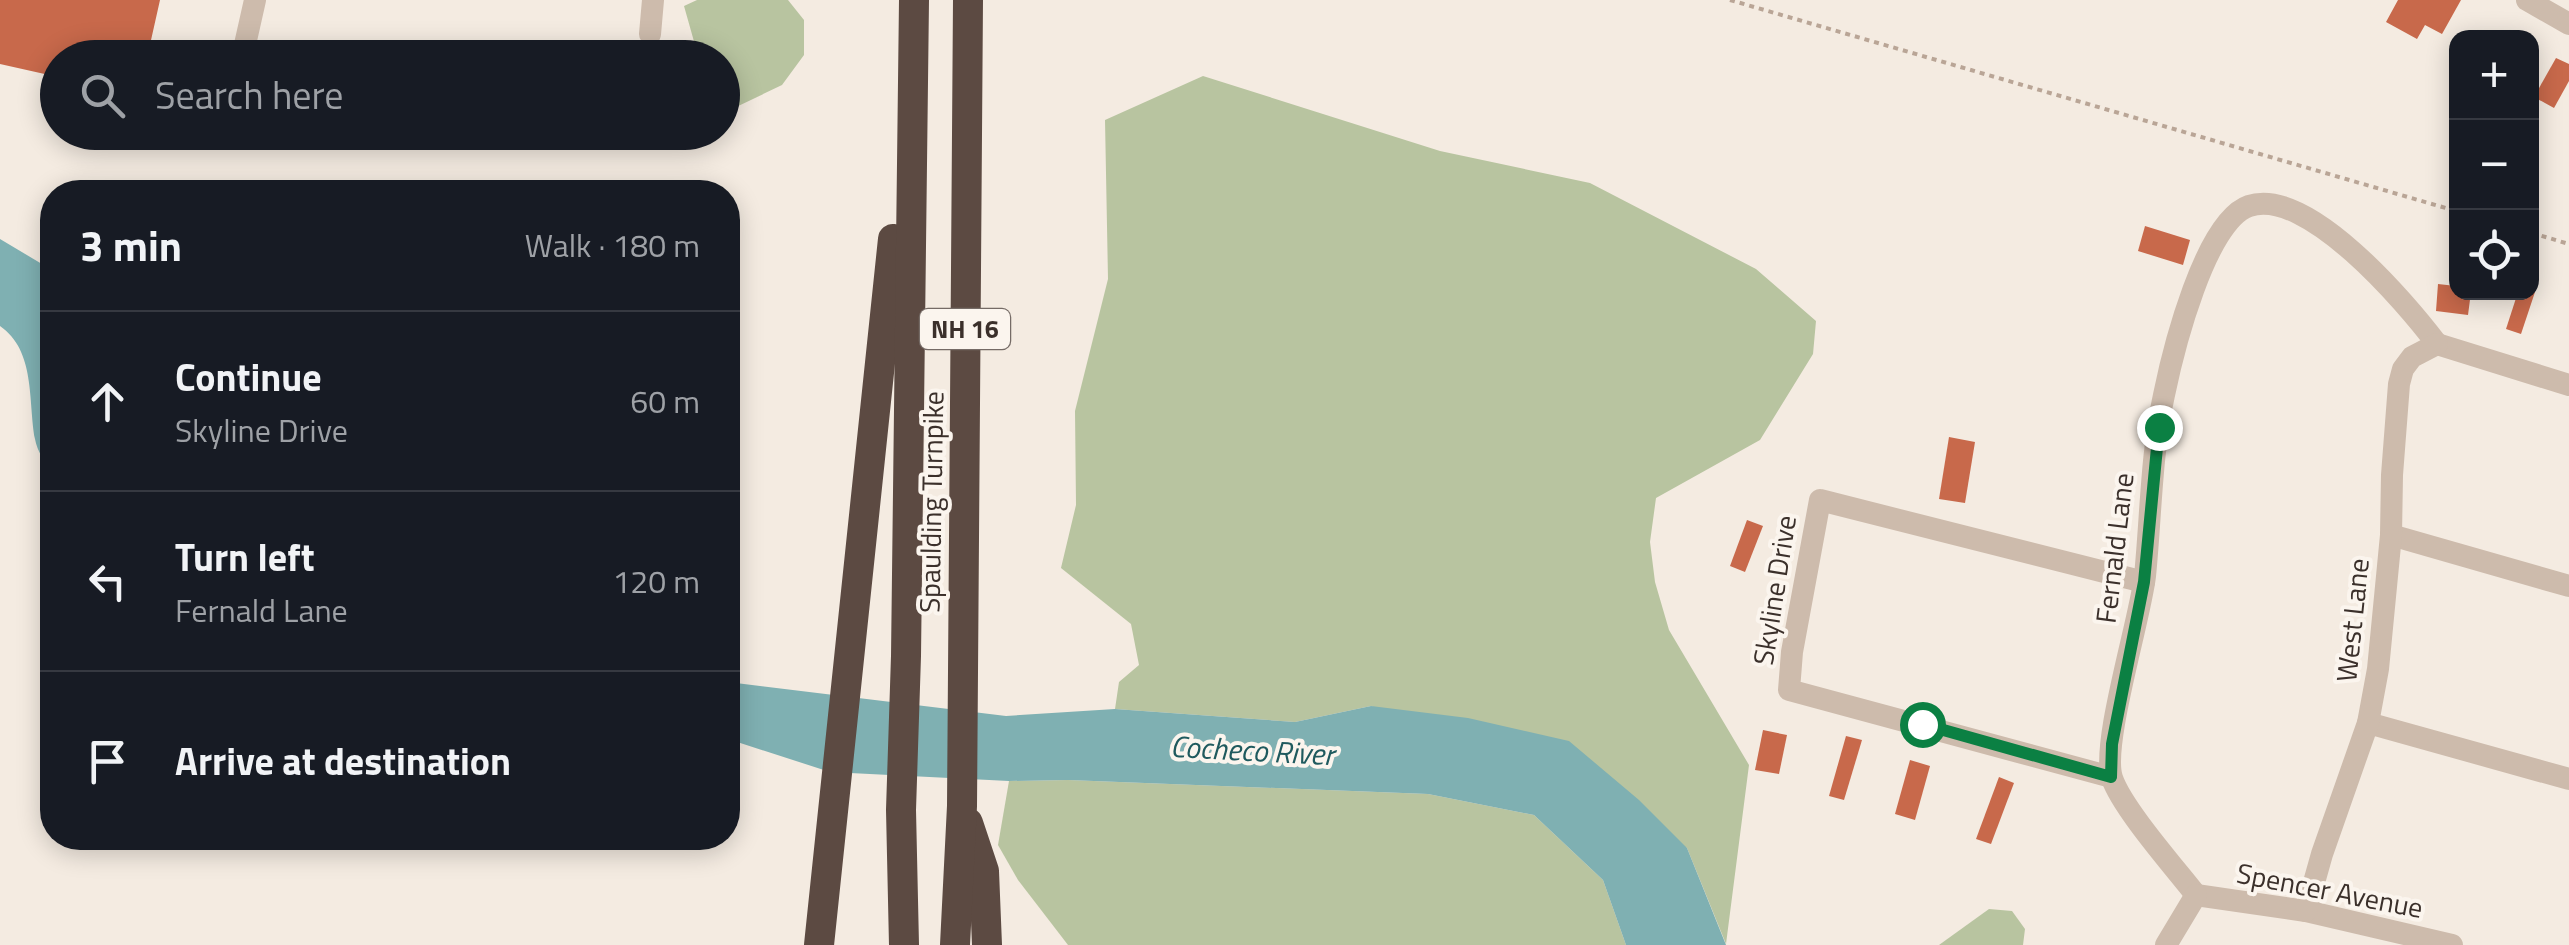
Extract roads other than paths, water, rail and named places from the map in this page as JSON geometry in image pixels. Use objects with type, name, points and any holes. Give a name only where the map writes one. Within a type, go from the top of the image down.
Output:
[{"type":"highway","name":"Spaulding Turnpike","points":[[904,945],[902,810],[914,0]]},
{"type":"highway","name":"Spaulding Turnpike","points":[[956,945],[962,806],[968,0]]},
{"type":"highway","points":[[819,945],[914,37]]},
{"type":"highway","points":[[962,806],[984,871],[987,945]]},
{"type":"street","points":[[246,40],[255,0]]},
{"type":"street","points":[[650,34],[652,0]]},
{"type":"street","points":[[2527,0],[2569,24]]},
{"type":"street","name":"Fernald Lane","points":[[2111,777],[2112,744],[2144,582],[2164,395],[2207,254],[2230,217],[2249,206],[2269,203],[2287,207],[2352,252],[2387,284],[2437,344]]},
{"type":"street","points":[[2437,344],[2569,385]]},
{"type":"street","name":"West Lane","points":[[2306,912],[2368,723],[2378,669],[2391,536],[2399,384],[2412,357],[2437,344]]},
{"type":"street","name":"Skyline Drive","points":[[2111,777],[1789,690],[1795,633],[1820,500],[2144,582]]},
{"type":"street","points":[[2391,536],[2569,586]]},
{"type":"street","points":[[2368,723],[2569,778]]},
{"type":"street","points":[[2111,777],[2196,896],[2166,945]]},
{"type":"street","name":"Spencer Avenue","points":[[2196,896],[2306,912],[2452,945]]},
{"type":"water","points":[[0,239],[40,263],[40,453],[25,363],[12,336],[0,326]]},
{"type":"water","name":"Cocheco River","points":[[740,683],[1006,716],[1115,709],[1295,722],[1371,706],[1468,718],[1569,741],[1639,800],[1687,848],[1726,945],[1626,945],[1603,880],[1534,815],[1428,794],[830,772],[740,743]]}]
